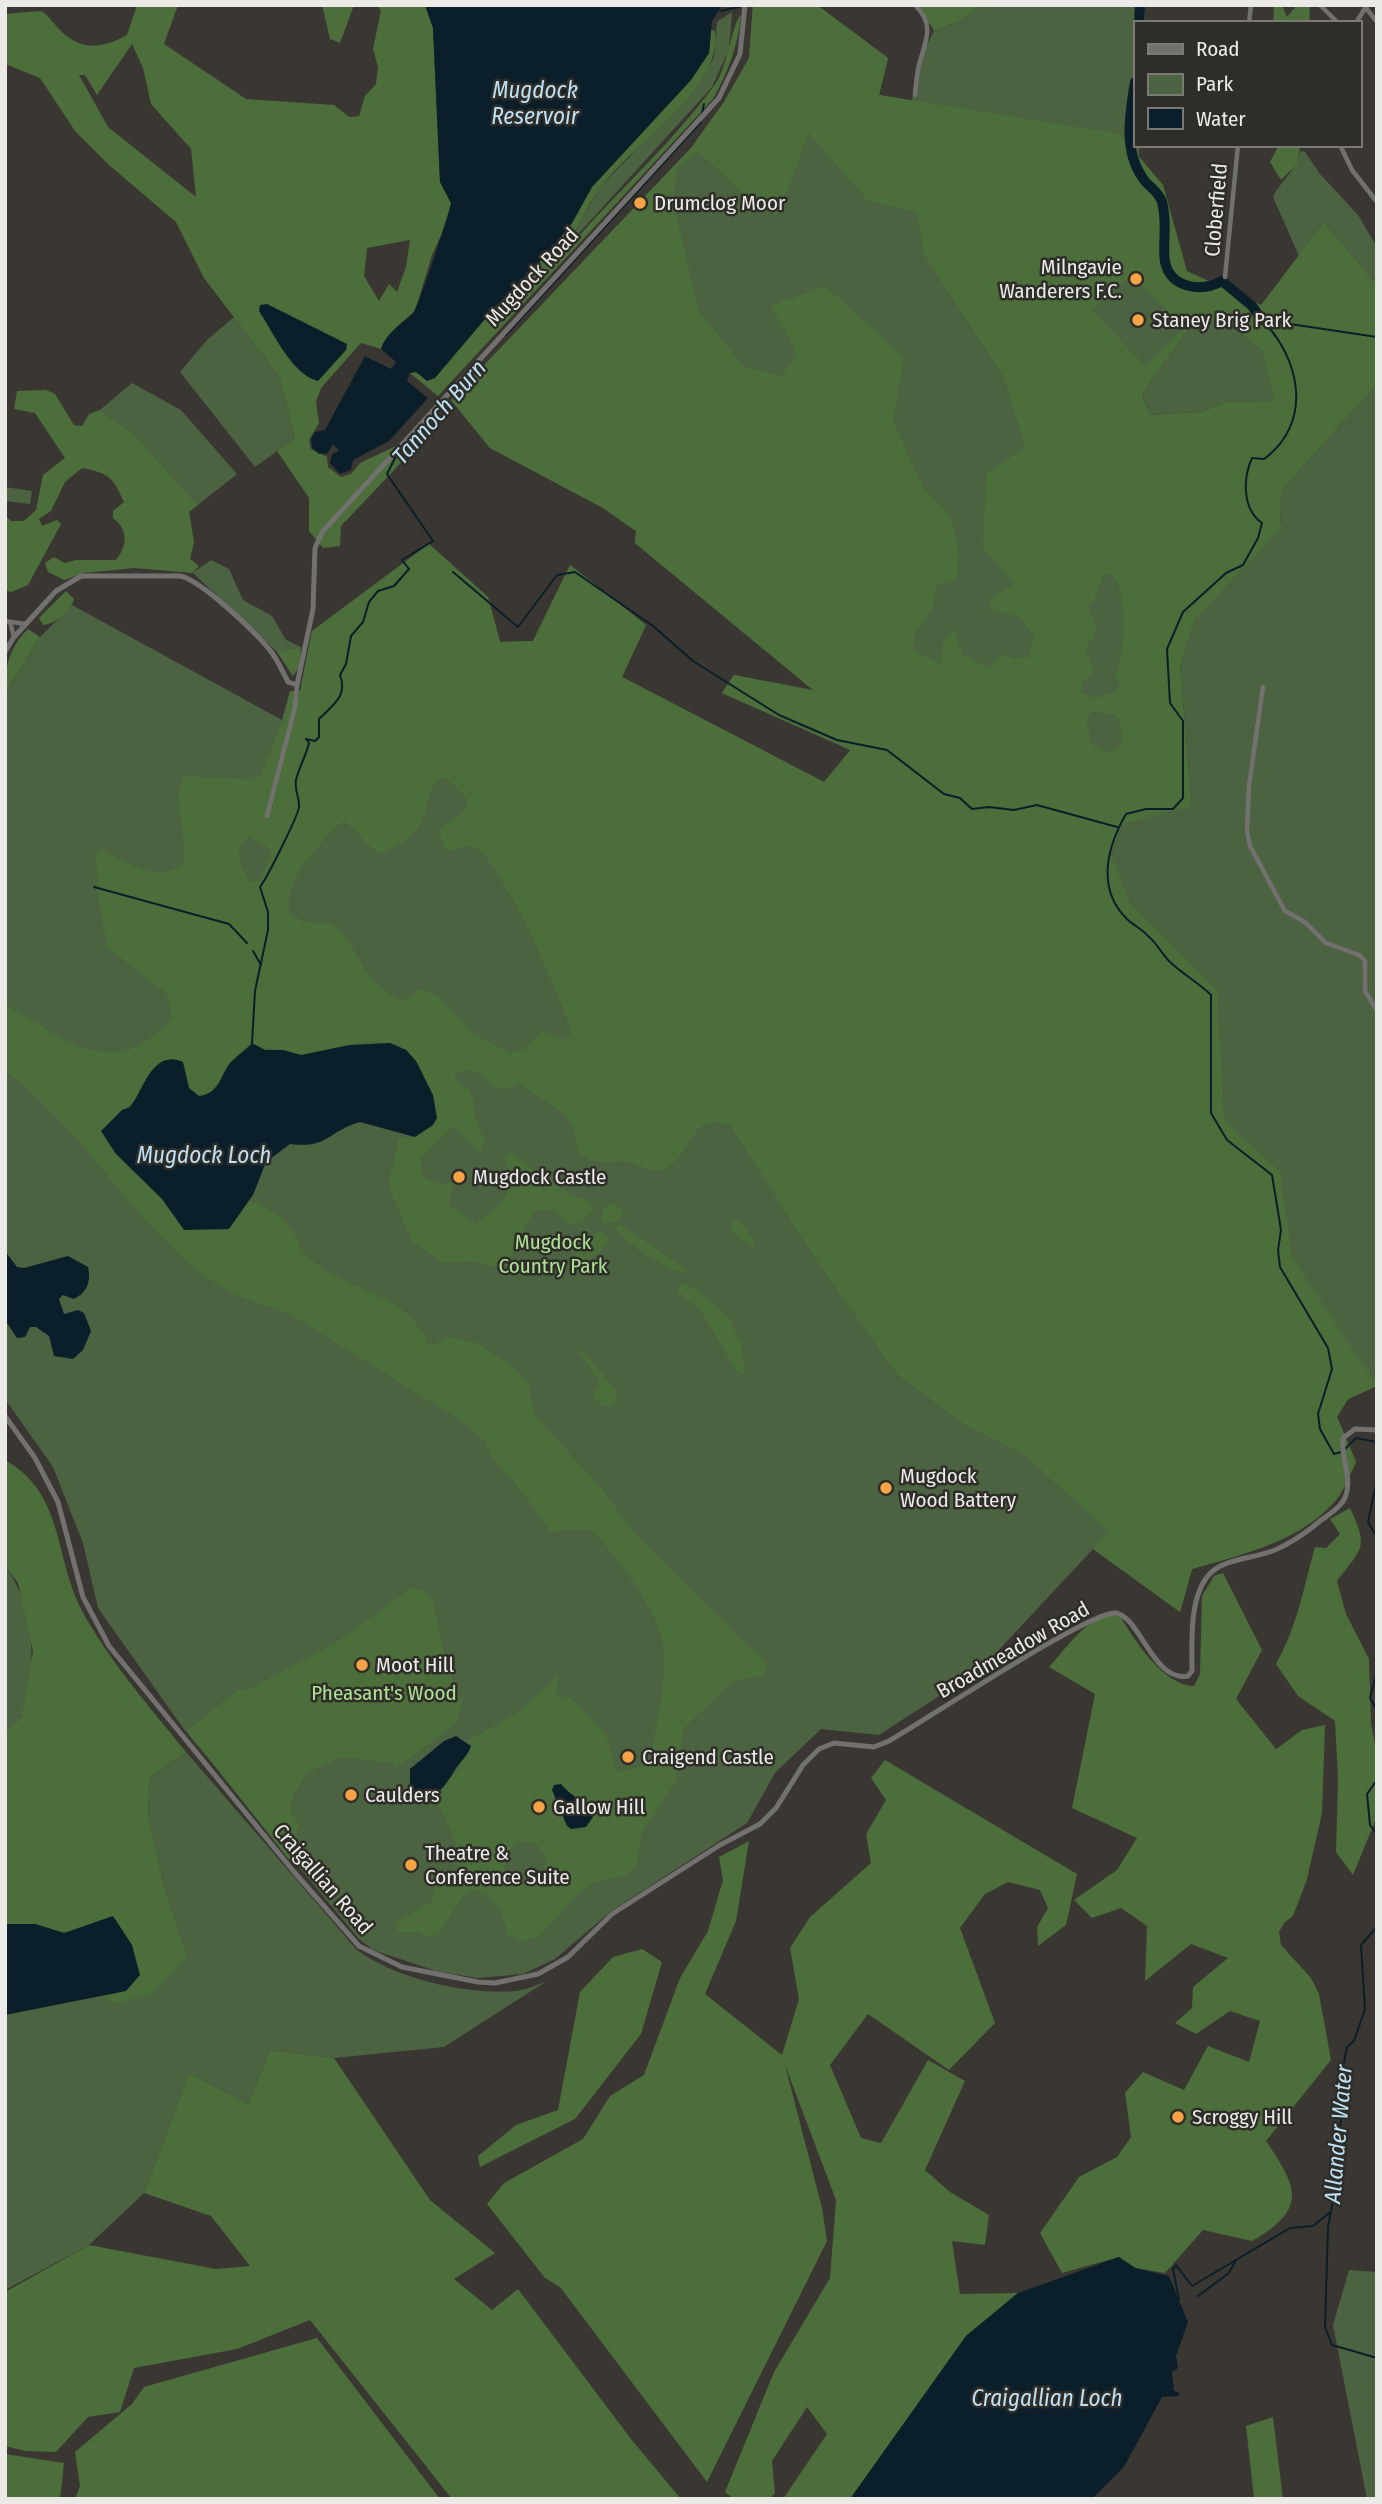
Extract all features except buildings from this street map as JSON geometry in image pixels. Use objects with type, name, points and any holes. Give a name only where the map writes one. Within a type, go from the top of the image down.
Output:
[{"type":"street","name":"Mugdock Road","points":[[297,685],[313,609],[315,548],[323,531],[719,98],[740,54],[745,5]]},
{"type":"street","points":[[915,5],[929,26],[928,44],[920,60],[915,95]]},
{"type":"street","points":[[1320,5],[1336,21]]},
{"type":"street","points":[[1366,6],[1377,22]]},
{"type":"street","name":"Cloberfield","points":[[1225,277],[1238,147]]},
{"type":"street","points":[[1341,147],[1352,170],[1377,202]]},
{"type":"street","points":[[5,652],[25,624],[57,591],[81,576],[162,574],[194,579],[260,638],[271,651],[288,682],[297,685],[295,706],[267,816]]},
{"type":"street","points":[[7,621],[25,624]]},
{"type":"street","points":[[7,621],[14,637]]},
{"type":"street","points":[[1262,687],[1249,786],[1247,831],[1250,846],[1285,911],[1305,922],[1326,943],[1359,955],[1365,961],[1365,991],[1377,1011]]},
{"type":"street","name":"Craigallian Road","points":[[5,1416],[36,1458],[58,1503],[83,1597],[109,1646],[304,1884],[359,1945],[402,1967],[495,1983],[538,1974],[568,1957],[612,1914],[720,1844],[760,1824],[776,1808],[803,1765],[819,1749],[834,1744],[874,1747],[925,1721]]},
{"type":"street","name":"Broadmeadow Road","points":[[925,1721],[1060,1637],[1108,1613],[1124,1617],[1158,1662],[1176,1675],[1188,1676],[1192,1671],[1197,1598],[1208,1575],[1225,1564],[1254,1559],[1278,1549],[1318,1523],[1345,1498],[1346,1457],[1343,1438],[1350,1430],[1377,1430]]},
{"type":"green space","points":[[137,5],[178,5],[164,44],[246,99],[334,105],[349,117],[359,116],[365,96],[376,84],[378,67],[373,49],[381,11],[377,5],[425,5],[433,28],[440,182],[451,203],[447,222],[432,255],[415,311],[395,328],[381,349],[361,343],[321,388],[316,402],[319,423],[309,440],[311,449],[327,457],[328,467],[341,477],[351,474],[360,463],[417,436],[415,448],[341,526],[340,546],[323,548],[309,531],[309,498],[277,451],[295,438],[279,376],[204,278],[176,222],[109,165],[75,131],[40,78],[5,64],[5,14],[41,11],[69,38],[85,45],[110,43],[127,35]],"holes":[[[132,44],[143,68],[151,104],[191,149],[196,197],[108,127],[79,75],[85,75],[97,95]],[[410,240],[406,267],[397,292],[389,284],[379,301],[364,276],[367,248]],[[260,306],[281,312],[347,347],[315,380],[300,366]]]},
{"type":"green space","points":[[322,5],[354,5],[340,43],[330,39]]},
{"type":"green space","name":"Mugdock Country Park","points":[[753,5],[817,5],[888,58],[879,95],[912,101],[916,66],[934,31],[960,21],[981,5],[1144,5],[1145,21],[1134,21],[1134,147],[1139,147],[1139,158],[1122,136],[1184,329],[1100,442],[1280,523],[1282,490],[1377,384],[1377,1386],[1348,1399],[1337,1417],[1356,1462],[1336,1500],[1306,1526],[1288,1536],[1250,1552],[1192,1569],[1180,1612],[1093,1549],[981,1669],[879,1735],[821,1729],[775,1773],[747,1823],[610,1912],[555,1959],[523,1974],[477,1978],[436,1971],[373,1950],[359,1939],[183,1728],[98,1608],[83,1543],[53,1467],[5,1399],[5,692],[40,637],[72,605],[282,720],[290,691],[300,691],[312,631],[429,544],[488,597],[500,642],[533,641],[570,565],[646,625],[622,677],[824,782],[850,750],[722,693],[734,675],[814,690],[635,543],[636,531],[603,508],[490,448],[451,400],[691,148],[724,102],[749,58]],"holes":[[[1282,526],[1195,618],[1180,665],[1192,805],[1123,824],[1111,856],[1124,891],[1107,855],[1195,612]]]},
{"type":"green space","points":[[753,5],[817,5],[888,58],[879,95],[1120,134],[1163,185],[1187,271],[1261,305],[1324,222],[1377,285],[1377,384],[1282,490],[1280,523],[1283,526],[1195,619],[1180,665],[1192,806],[1123,824],[1111,855],[1130,903],[1217,990],[1224,1120],[1280,1171],[1292,1257],[1377,1386],[1348,1399],[1337,1417],[1356,1462],[1336,1500],[1306,1526],[1288,1536],[1250,1552],[1192,1569],[1180,1612],[1093,1549],[1109,1531],[1023,1454],[964,1424],[896,1373],[821,1267],[730,1125],[717,1122],[706,1124],[693,1136],[674,1163],[665,1169],[650,1169],[623,1161],[599,1162],[589,1160],[578,1152],[572,1125],[562,1112],[519,1083],[510,1088],[497,1088],[472,1071],[454,1072],[458,1084],[471,1093],[476,1120],[485,1142],[480,1152],[454,1126],[420,1159],[424,1178],[442,1185],[451,1182],[453,1185],[449,1205],[476,1224],[494,1209],[506,1196],[509,1188],[510,1180],[504,1158],[510,1153],[535,1170],[536,1182],[543,1187],[555,1183],[572,1196],[589,1201],[593,1208],[583,1222],[574,1225],[565,1221],[557,1211],[537,1209],[501,1268],[474,1261],[442,1262],[412,1241],[388,1185],[399,1138],[415,1137],[433,1095],[418,1064],[405,1049],[394,1044],[368,1042],[304,1055],[263,1048],[252,1043],[230,1063],[211,1092],[199,1096],[189,1088],[186,1072],[173,1059],[153,1068],[140,1087],[136,1100],[122,1110],[104,1139],[162,1199],[184,1230],[203,1228],[225,1231],[248,1201],[261,1205],[284,1221],[293,1231],[306,1255],[322,1268],[390,1302],[406,1313],[419,1327],[430,1346],[449,1337],[477,1343],[515,1368],[529,1385],[534,1414],[602,1489],[631,1529],[767,1664],[763,1675],[732,1681],[684,1728],[676,1781],[641,1834],[637,1864],[626,1875],[595,1882],[578,1894],[538,1938],[519,1941],[507,1934],[498,1907],[488,1897],[474,1890],[463,1895],[438,1935],[426,1937],[420,1932],[398,1932],[395,1923],[431,1902],[436,1886],[456,1877],[458,1867],[455,1845],[443,1814],[432,1796],[465,1759],[471,1746],[467,1741],[516,1714],[559,1675],[555,1697],[572,1698],[606,1735],[617,1772],[651,1764],[664,1673],[663,1644],[653,1615],[623,1567],[600,1540],[590,1530],[551,1532],[512,1479],[493,1460],[483,1439],[458,1419],[292,1315],[235,1295],[206,1277],[182,1257],[138,1212],[71,1132],[23,1084],[5,1072],[5,1005],[72,1043],[108,1053],[126,1050],[144,1042],[166,1025],[172,1017],[167,994],[107,947],[98,893],[96,855],[101,850],[152,872],[173,870],[183,864],[184,842],[179,800],[182,779],[188,776],[255,780],[261,775],[283,720],[290,691],[300,691],[312,631],[429,544],[488,597],[500,642],[533,641],[570,565],[646,625],[622,677],[824,782],[851,750],[722,693],[734,675],[814,691],[635,543],[636,531],[603,508],[490,448],[451,400],[691,148],[724,102],[749,58]],"holes":[[[809,133],[868,201],[917,212],[924,255],[1003,375],[1025,447],[986,474],[983,548],[1015,584],[994,596],[988,609],[1020,617],[1034,636],[1029,657],[1016,659],[1003,654],[988,668],[962,654],[954,629],[943,642],[941,664],[914,651],[914,635],[932,610],[937,584],[957,579],[958,544],[950,516],[923,487],[893,421],[904,357],[825,286],[771,306],[797,354],[781,376],[744,367],[699,311],[673,202],[677,168],[698,151],[761,210],[778,215]],[[1132,274],[1184,329],[1145,366],[1092,310]],[[1197,316],[1229,324],[1262,351],[1274,401],[1226,402],[1200,412],[1150,415],[1142,395]],[[1110,573],[1121,593],[1123,607],[1123,638],[1115,676],[1120,685],[1117,692],[1095,698],[1081,693],[1083,682],[1093,670],[1085,648],[1094,637],[1096,626],[1088,607],[1094,600],[1104,574]],[[1094,712],[1113,714],[1120,719],[1122,744],[1118,749],[1105,752],[1091,744],[1087,722],[1089,714]],[[446,778],[468,800],[464,811],[438,830],[445,847],[451,851],[467,846],[477,848],[501,879],[546,967],[567,1019],[571,1035],[562,1040],[542,1030],[524,1049],[511,1054],[472,1033],[439,997],[421,989],[402,1001],[387,993],[369,975],[351,945],[333,924],[302,922],[289,912],[289,898],[297,874],[339,824],[345,822],[350,825],[381,853],[403,842],[418,828],[436,781]],[[248,836],[267,847],[271,854],[260,881],[251,882],[241,865],[239,848]],[[561,1784],[593,1817],[572,1829],[552,1790]],[[518,1841],[535,1843],[546,1855],[545,1869],[528,1885],[514,1882],[504,1873],[505,1856]]]},
{"type":"green space","points":[[919,5],[981,5],[960,21],[934,31]]},
{"type":"green space","points":[[1274,5],[1282,5],[1287,17],[1297,5],[1310,5],[1309,21],[1273,21]]},
{"type":"green space","points":[[732,12],[729,49],[712,87],[572,241],[570,240],[600,187],[681,104],[700,80],[714,57],[717,22]]},
{"type":"green space","points":[[741,15],[732,58],[713,99],[438,396],[410,373],[416,372],[491,312],[550,251],[572,223],[592,187],[691,80],[709,53],[711,30],[715,31],[714,53],[705,74],[672,115],[600,188],[573,234],[562,247],[566,251],[662,148],[716,83]]},
{"type":"green space","points":[[1278,147],[1300,147],[1298,163],[1281,180],[1270,162]]},
{"type":"green space","points":[[1300,151],[1305,152],[1320,174],[1358,215],[1377,247],[1377,285],[1324,222],[1299,256],[1273,197],[1296,163]]},
{"type":"green space","points":[[1197,316],[1229,324],[1262,351],[1274,401],[1226,402],[1200,412],[1150,415],[1142,395]]},
{"type":"green space","points":[[234,317],[279,376],[295,438],[255,467],[180,372],[208,339]]},
{"type":"green space","points":[[132,383],[181,410],[237,474],[198,505],[133,433],[100,410]]},
{"type":"green space","points":[[46,390],[55,394],[74,425],[82,426],[89,414],[100,410],[133,433],[198,505],[189,512],[194,542],[190,559],[199,566],[193,573],[134,568],[84,573],[64,580],[48,572],[45,563],[54,557],[65,563],[76,560],[116,560],[124,544],[122,528],[113,518],[113,511],[124,502],[120,493],[109,477],[82,468],[65,482],[51,511],[39,519],[42,526],[57,520],[61,524],[28,585],[11,592],[5,590],[5,515],[11,521],[24,521],[36,510],[43,475],[65,458],[35,413],[14,409],[17,391]]},
{"type":"green space","points":[[5,487],[32,491],[30,504],[5,501]]},
{"type":"green space","points":[[211,560],[229,569],[243,600],[272,616],[286,640],[301,647],[277,652],[193,573]]},
{"type":"green space","points":[[66,591],[74,599],[70,608],[57,619],[43,625],[39,618]]},
{"type":"green space","points":[[28,629],[40,637],[5,692],[9,658],[16,643]]},
{"type":"green space","points":[[301,647],[300,666],[293,676],[277,652]]},
{"type":"green space","points":[[615,1203],[624,1213],[619,1221],[603,1224],[600,1221],[604,1207]]},
{"type":"green space","points":[[733,1221],[740,1221],[756,1243],[754,1247],[738,1238],[731,1228]]},
{"type":"green space","points":[[620,1224],[686,1269],[686,1273],[670,1269],[637,1248],[615,1228]]},
{"type":"green space","points":[[600,1231],[609,1238],[603,1248],[594,1257],[571,1270],[567,1267],[582,1244]]},
{"type":"green space","points":[[681,1283],[696,1289],[729,1318],[741,1343],[745,1375],[736,1370],[701,1311],[677,1291]]},
{"type":"green space","points":[[581,1349],[617,1391],[615,1405],[602,1406],[593,1396],[599,1382],[579,1352]]},
{"type":"green space","points":[[5,1460],[24,1474],[38,1490],[48,1508],[72,1589],[92,1628],[130,1683],[186,1752],[150,1777],[148,1814],[165,1890],[187,1956],[152,1994],[113,2004],[102,1993],[115,1994],[64,1933],[35,1924],[5,1924],[5,1733],[22,1716],[33,1651],[18,1583],[5,1566]]},
{"type":"green space","points":[[1350,1508],[1359,1532],[1360,1547],[1337,1581],[1346,1614],[1369,1659],[1371,1723],[1377,1756],[1377,1816],[1353,1875],[1336,1852],[1338,1779],[1335,1721],[1298,1696],[1276,1664],[1295,1621],[1315,1547],[1326,1548],[1340,1534],[1330,1519]]},
{"type":"green space","points":[[5,1566],[22,1599],[32,1657],[23,1713],[5,1733]]},
{"type":"green space","points":[[1223,1573],[1262,1650],[1236,1699],[1276,1749],[1302,1730],[1325,1725],[1322,1813],[1307,1879],[1293,1916],[1284,1923],[1279,1932],[1281,1945],[1311,1978],[1319,1994],[1331,2060],[1266,2141],[1285,2172],[1292,2197],[1289,2208],[1270,2229],[1252,2241],[1203,2230],[1165,2273],[1136,2268],[1119,2257],[1062,2273],[1040,2233],[1079,2177],[1117,2157],[1131,2137],[1125,2093],[1143,2072],[1184,2090],[1208,2046],[1249,2062],[1260,2021],[1230,2011],[1196,2034],[1175,2023],[1192,2008],[1193,1987],[1228,1958],[1191,1944],[1145,1981],[1147,1926],[1121,1908],[1092,1918],[1074,1900],[1117,1870],[1137,1838],[1072,1808],[1095,1694],[1049,1667],[1089,1624],[1109,1615],[1120,1616],[1142,1649],[1161,1670],[1183,1684],[1194,1686],[1200,1674],[1202,1596],[1214,1576]]},
{"type":"green space","name":"Pheasant's Wood","points":[[411,1588],[422,1590],[432,1598],[447,1665],[462,1701],[458,1720],[396,1768],[392,1763],[341,1757],[307,1773],[293,1795],[290,1811],[300,1826],[295,1835],[297,1847],[308,1851],[309,1860],[304,1866],[294,1866],[187,1731],[237,1691],[254,1687],[340,1640]]},
{"type":"green space","points":[[186,1752],[357,1950],[411,1977],[454,1987],[496,1992],[515,1991],[547,1981],[444,2047],[334,2058],[270,2050],[248,2104],[189,2073],[144,2193],[89,2245],[5,2290],[5,2015],[102,1993],[114,2004],[187,1956],[165,1890],[148,1814],[150,1777]]},
{"type":"green space","points":[[885,1760],[1077,1874],[1066,1925],[1038,1946],[1037,1927],[1048,1908],[1040,1890],[1008,1882],[985,1894],[960,1928],[995,2023],[949,2070],[868,2014],[830,2065],[861,2138],[881,2143],[928,2060],[965,2081],[925,2170],[950,2192],[989,2215],[985,2245],[952,2241],[960,2294],[1018,2293],[966,2336],[850,2499],[783,2499],[827,2434],[807,2407],[772,2461],[775,2493],[769,2499],[734,2499],[725,2492],[774,2372],[830,2278],[836,2200],[785,2065],[822,2208],[827,2241],[707,2482],[560,2287],[545,2278],[487,2204],[504,2183],[583,2139],[610,2096],[644,2075],[680,1978],[708,1931],[723,1880],[719,1857],[749,1841],[736,1921],[705,1994],[782,2055],[799,1999],[790,1948],[810,1917],[871,1863],[866,1834],[886,1800],[871,1778]]},
{"type":"green space","points":[[642,1949],[662,1962],[641,2034],[575,2119],[480,2167],[478,2156],[516,2125],[558,2110],[580,1992],[613,1957]]},
{"type":"green space","points":[[270,2050],[334,2058],[430,2200],[495,2253],[454,2279],[492,2310],[518,2289],[631,2439],[681,2499],[452,2499],[310,2320],[237,2349],[134,2368],[120,2412],[88,2417],[56,2452],[25,2451],[5,2446],[5,2292],[89,2245],[216,2269],[250,2266],[211,2216],[144,2193],[189,2073],[248,2104]]},
{"type":"green space","points":[[1349,2270],[1377,2272],[1377,2499],[1367,2499],[1333,2325]]},
{"type":"green space","points":[[317,2338],[440,2499],[75,2499],[80,2486],[75,2452],[132,2404],[144,2387]]},
{"type":"green space","points":[[1273,2417],[1283,2499],[1254,2499],[1246,2426]]},
{"type":"green space","points":[[5,2454],[64,2463],[60,2499],[5,2499]]},
{"type":"water","name":"Mugdock Reservoir","points":[[425,5],[721,7],[712,21],[709,53],[691,80],[592,187],[572,223],[550,251],[491,312],[435,378],[427,381],[416,372],[410,373],[407,381],[428,398],[389,441],[353,460],[351,470],[340,474],[330,463],[332,454],[339,451],[333,444],[328,453],[319,454],[312,448],[311,439],[315,432],[325,430],[365,356],[391,369],[396,362],[381,349],[383,343],[416,307],[451,203],[440,182],[433,28]]},
{"type":"water","points":[[267,304],[347,344],[346,350],[318,381],[300,370],[284,352],[259,311],[260,305]]},
{"type":"water","name":"Mugdock Loch","points":[[252,1043],[265,1050],[283,1050],[301,1055],[349,1045],[390,1043],[406,1050],[416,1061],[433,1095],[437,1118],[433,1125],[415,1137],[360,1122],[320,1142],[290,1144],[266,1162],[253,1195],[229,1229],[184,1230],[162,1199],[116,1154],[101,1131],[122,1110],[130,1107],[150,1074],[163,1061],[172,1059],[183,1062],[189,1088],[199,1096],[206,1095],[215,1088],[230,1063]]},
{"type":"water","points":[[5,1251],[17,1267],[24,1268],[68,1256],[88,1267],[89,1281],[83,1293],[74,1299],[63,1295],[59,1299],[64,1314],[78,1310],[84,1313],[91,1331],[83,1350],[73,1359],[54,1356],[49,1336],[36,1327],[30,1327],[25,1337],[17,1338],[5,1320]]},
{"type":"water","points":[[456,1736],[471,1746],[466,1755],[440,1791],[423,1797],[416,1795],[410,1784],[410,1769],[444,1741]]},
{"type":"water","points":[[561,1784],[591,1812],[593,1817],[586,1827],[571,1829],[567,1826],[552,1790],[554,1785]]},
{"type":"water","points":[[113,1916],[132,1945],[140,1975],[126,1991],[5,2015],[5,1924],[35,1924],[64,1933]]},
{"type":"water","name":"Craigallian Loch","points":[[1119,2257],[1135,2268],[1169,2276],[1188,2322],[1176,2356],[1178,2368],[1172,2372],[1174,2391],[1179,2392],[1179,2396],[1162,2397],[1124,2467],[1092,2499],[850,2499],[966,2336],[1018,2293]]},
{"type":"waterway","name":"Allander Water","points":[[1139,21],[1140,5]]},
{"type":"waterway","points":[[720,11],[739,7]]},
{"type":"waterway","name":"Allander Water","points":[[1134,88],[1129,131],[1132,155],[1142,177],[1162,202],[1165,218],[1164,255],[1168,271],[1180,283],[1188,286],[1206,286],[1222,281],[1252,306],[1262,320]]},
{"type":"waterway","name":"Tannoch Burn","points":[[702,113],[704,104]]},
{"type":"waterway","name":"Tannoch Burn","points":[[506,335],[701,122]]},
{"type":"waterway","name":"Allander Water","points":[[1262,320],[1286,353],[1293,372],[1296,391],[1290,428],[1280,444],[1264,459],[1252,458],[1249,466],[1246,484],[1248,502],[1255,517],[1262,523],[1258,538],[1243,565],[1226,573],[1183,612],[1167,649],[1170,703],[1183,721],[1183,798],[1173,809],[1146,809],[1126,814],[1110,854],[1108,881],[1111,895],[1127,919],[1143,931],[1174,966],[1211,995],[1211,1113],[1227,1140],[1272,1175],[1281,1230],[1278,1250],[1280,1267],[1328,1348],[1332,1369],[1318,1414],[1320,1429],[1334,1454],[1341,1452]]},
{"type":"waterway","points":[[1263,320],[1377,337]]},
{"type":"waterway","name":"Tannoch Burn","points":[[252,1043],[255,991],[268,930],[268,912],[260,887],[282,847],[299,807],[296,780],[309,743],[306,739],[315,741],[319,737],[319,719],[341,694],[340,675],[346,664],[351,636],[363,622],[369,602],[378,591],[394,586],[409,569],[402,560],[433,541],[387,474],[396,456],[443,403]]},
{"type":"waterway","points":[[453,572],[518,627],[557,575],[575,572],[653,626],[693,661],[779,715],[837,740],[887,750],[944,794],[960,798],[972,809],[989,807],[1014,810],[1037,805],[1117,827]]},
{"type":"waterway","points":[[94,887],[229,924],[247,943]]},
{"type":"waterway","points":[[253,951],[261,965]]},
{"type":"waterway","name":"Allander Water","points":[[1345,1449],[1356,1438],[1377,1442]]},
{"type":"waterway","name":"Allander Water","points":[[1377,1480],[1368,1522],[1377,1537]]},
{"type":"waterway","name":"Allander Water","points":[[1377,1672],[1370,1698],[1377,1710]]},
{"type":"waterway","name":"Allander Water","points":[[1377,1780],[1367,1794],[1370,1825],[1377,1834]]},
{"type":"waterway","name":"Allander Water","points":[[1377,1927],[1361,1945],[1365,2009],[1354,2041],[1347,2047],[1338,2091],[1344,2102],[1333,2169],[1336,2183],[1328,2227],[1325,2327],[1332,2345],[1377,2358]]},
{"type":"waterway","points":[[1179,2299],[1173,2269],[1176,2265],[1192,2286],[1290,2228],[1313,2226],[1329,2213]]},
{"type":"waterway","points":[[1198,2296],[1229,2273],[1235,2262]]},
{"type":"place","name":"Drumclog Moor","points":[[640,203]]},
{"type":"place","name":"Milngavie Wanderers F.C.","points":[[1136,279]]},
{"type":"place","name":"Staney Brig Park","points":[[1138,320]]},
{"type":"place","name":"Mugdock Castle","points":[[459,1177]]},
{"type":"place","name":"Mugdock Wood Battery","points":[[886,1488]]},
{"type":"place","name":"Moot Hill","points":[[362,1665]]},
{"type":"place","name":"Craigend Castle","points":[[628,1757]]},
{"type":"place","name":"Caulders","points":[[351,1795]]},
{"type":"place","name":"Gallow Hill","points":[[539,1807]]},
{"type":"place","name":"Theatre & Conference Suite","points":[[411,1865]]},
{"type":"place","name":"Scroggy Hill","points":[[1178,2117]]}]
